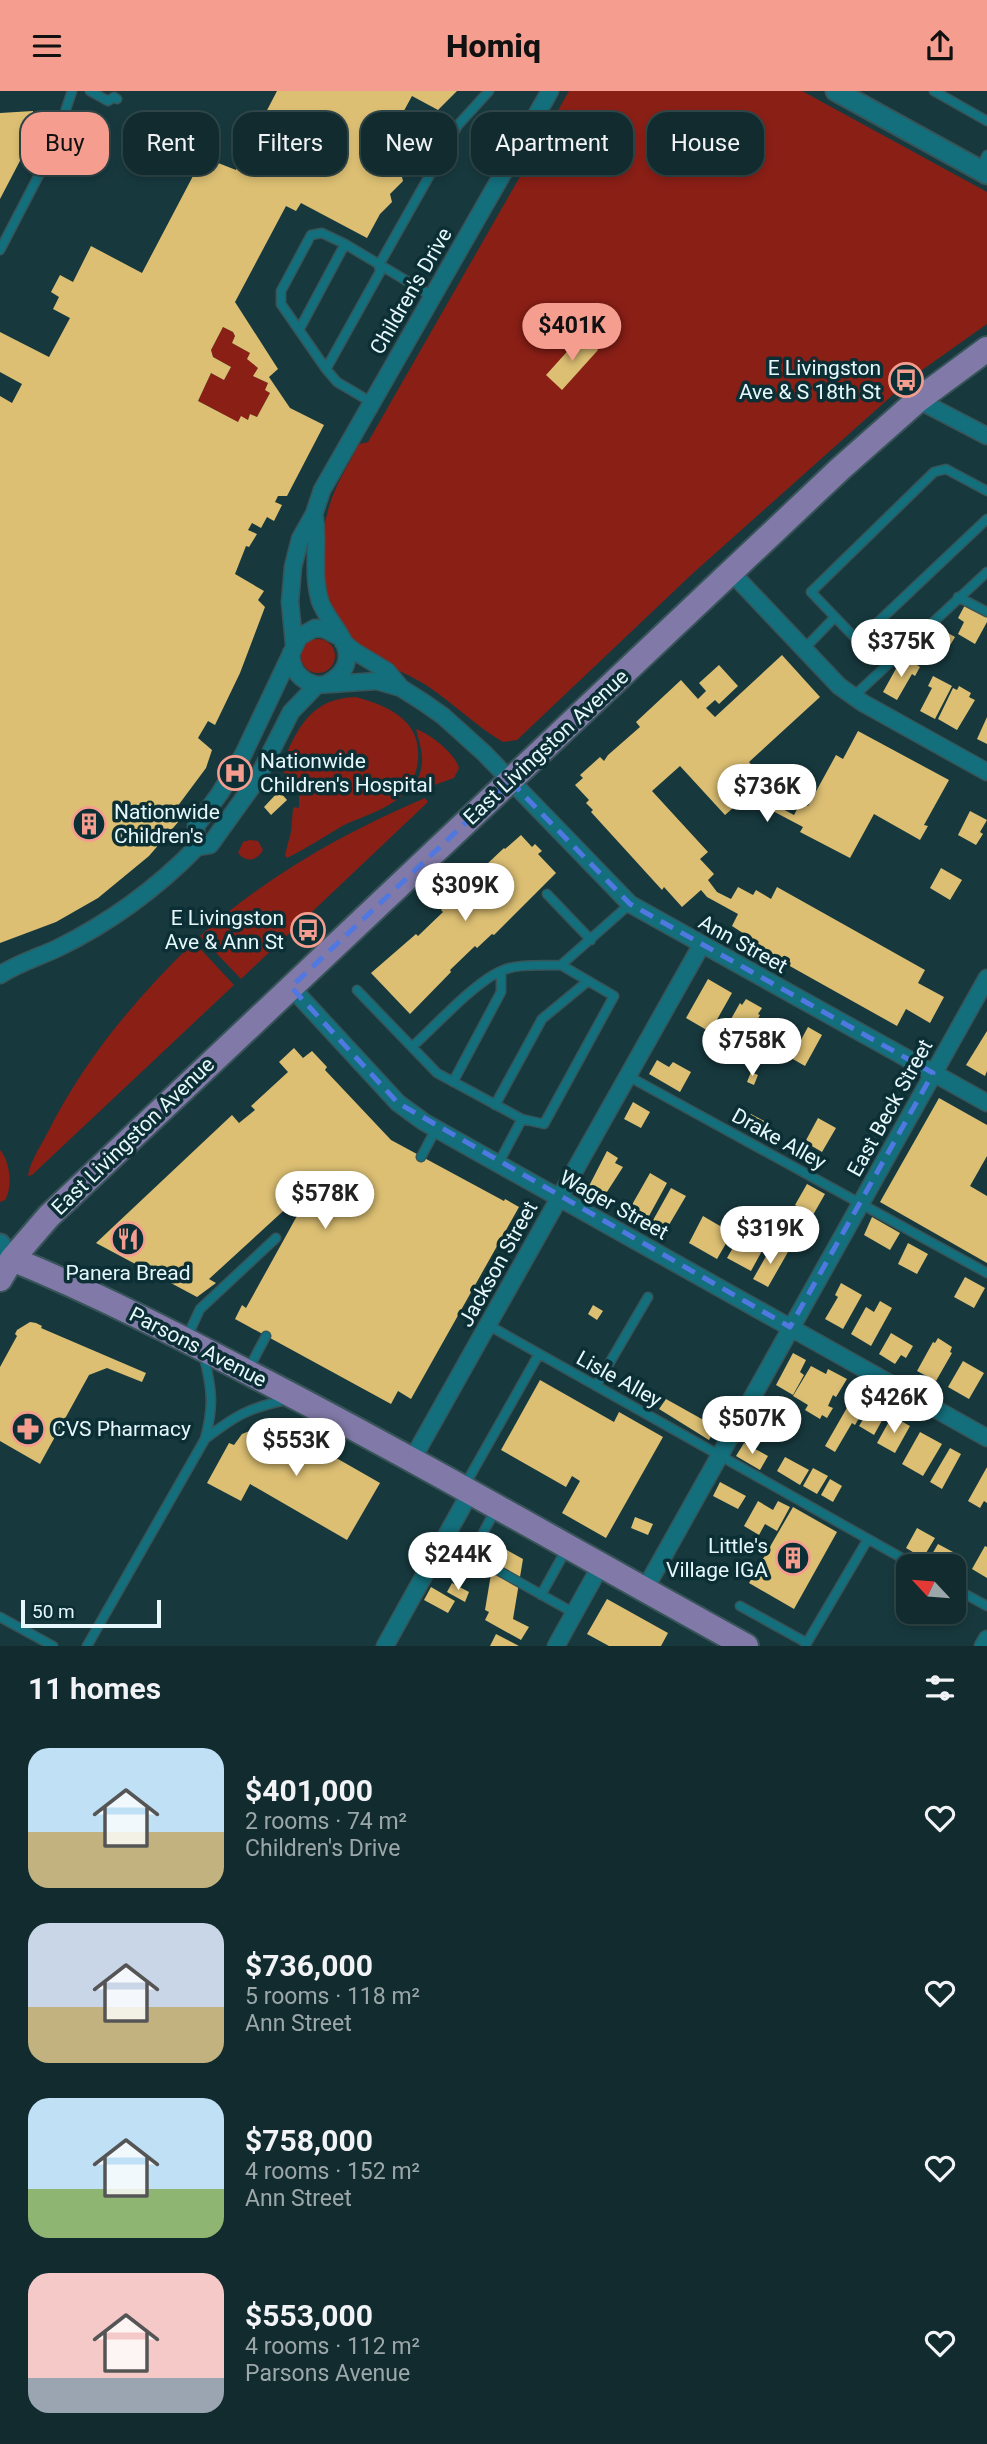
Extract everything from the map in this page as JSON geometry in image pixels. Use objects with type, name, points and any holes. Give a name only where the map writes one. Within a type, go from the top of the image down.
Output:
[{"type":"main road","name":"East Livingston Avenue","points":[[3,1260],[840,469],[918,400],[987,349]]},
{"type":"main road","name":"Parsons Avenue","points":[[3,1260],[64,1280],[413,1458],[645,1589],[733,1643]]},
{"type":"street","name":"Children's Drive","points":[[292,648],[290,602],[293,568],[300,539],[314,514],[322,490],[335,463],[550,91]]},
{"type":"street","points":[[836,91],[984,166]]},
{"type":"street","points":[[918,400],[987,436]]},
{"type":"street","name":"Children's Drive","points":[[314,514],[317,527],[314,553],[316,581],[324,610],[341,639]]},
{"type":"street","points":[[732,573],[839,686],[987,772]]},
{"type":"street","points":[[197,847],[196,825],[243,755],[299,636],[315,628],[332,632],[354,651],[387,671],[401,688]]},
{"type":"street","points":[[4,970],[57,948],[104,923],[140,899],[197,847],[209,845],[256,781],[290,712],[322,684],[335,680],[346,664],[347,655],[341,639]]},
{"type":"street","points":[[292,648],[291,661],[297,674],[308,683],[377,681],[401,688]]},
{"type":"street","name":"Ann Street","points":[[401,688],[443,716],[630,904],[987,1103]]},
{"type":"street","name":"Jackson Street","points":[[413,1458],[702,944]]},
{"type":"street","name":"East Beck Street","points":[[645,1589],[987,978]]},
{"type":"street","name":"Wager Street","points":[[291,987],[398,1103],[436,1129],[987,1437]]},
{"type":"street","points":[[386,1646],[444,1540],[467,1489]]},
{"type":"street","points":[[556,1646],[601,1565]]},
{"type":"street","points":[[983,1646],[987,1639]]},
{"type":"lane","points":[[0,250],[53,148],[72,91]]},
{"type":"lane","points":[[90,91],[108,101],[115,96]]},
{"type":"lane","points":[[326,369],[380,272],[379,265],[458,125],[489,91]]},
{"type":"lane","points":[[934,91],[987,121]]},
{"type":"lane","points":[[371,402],[337,382],[281,304],[281,291],[311,235],[322,233],[345,244],[432,296]]},
{"type":"lane","points":[[299,330],[345,244]]},
{"type":"lane","points":[[987,491],[946,469],[934,472],[811,592],[859,641],[987,519]]},
{"type":"lane","points":[[854,697],[987,572]]},
{"type":"lane","points":[[958,597],[987,613]]},
{"type":"lane","points":[[804,649],[835,617]]},
{"type":"lane","points":[[547,894],[591,940]]},
{"type":"lane","points":[[561,965],[630,904]]},
{"type":"lane","points":[[357,990],[437,1073],[522,1119],[544,1124],[614,996],[561,965],[519,967],[501,971],[484,981],[412,1047]]},
{"type":"lane","points":[[453,1082],[501,992],[501,971]]},
{"type":"lane","points":[[495,1105],[542,1019],[588,981]]},
{"type":"lane","name":"Drake Alley","points":[[628,1076],[987,1273]]},
{"type":"lane","points":[[498,1164],[522,1119]]},
{"type":"lane","points":[[421,1157],[436,1129]]},
{"type":"lane","points":[[87,1646],[205,1439],[213,1401],[193,1344],[200,1310],[276,1238]]},
{"type":"lane","points":[[596,1386],[648,1297]]},
{"type":"lane","name":"Lisle Alley","points":[[488,1325],[896,1555]]},
{"type":"lane","points":[[247,1371],[266,1336]]},
{"type":"lane","points":[[467,1489],[539,1354]]},
{"type":"lane","points":[[205,1439],[248,1409],[298,1398]]},
{"type":"lane","points":[[471,1555],[497,1506]]},
{"type":"lane","points":[[740,1606],[806,1644],[868,1539]]},
{"type":"lane","points":[[444,1540],[574,1613]]},
{"type":"lane","points":[[541,1595],[568,1546]]},
{"type":"lane","points":[[966,1595],[987,1606]]},
{"type":"lane","points":[[0,1617],[53,1646]]},
{"type":"highlighted area","points":[[510,781],[630,904],[933,1073],[790,1327],[398,1103],[291,987]]},
{"type":"shaded area","points":[[569,91],[802,91],[987,192],[987,324],[915,375],[691,575],[517,740],[503,742],[426,685],[372,656],[350,637],[338,621],[324,585],[322,547],[324,527],[338,483],[359,444],[368,442],[521,175],[633,175],[633,112],[557,112]]},
{"type":"shaded area","points":[[223,327],[233,332],[235,336],[232,343],[250,353],[258,368],[254,376],[268,383],[265,390],[270,393],[257,417],[251,414],[248,420],[238,422],[198,401],[211,373],[224,380],[231,367],[213,357],[211,350]]},
{"type":"shaded area","points":[[318,639],[330,644],[335,656],[330,668],[318,673],[306,668],[301,656],[306,644]]},
{"type":"shaded area","points":[[356,697],[388,709],[400,716],[411,729],[418,748],[417,769],[413,779],[402,795],[389,805],[344,825],[287,858],[285,855],[293,809],[299,808],[299,788],[291,791],[286,774],[280,769],[286,755],[306,719],[316,710],[327,703]]},
{"type":"shaded area","points":[[416,729],[441,745],[453,756],[459,768],[454,778],[412,793],[420,774],[422,760]]},
{"type":"shaded area","points":[[425,798],[428,802],[241,979],[200,936],[279,875],[335,841]]},
{"type":"shaded area","points":[[258,841],[263,850],[258,857],[248,859],[238,853],[243,842]]},
{"type":"shaded area","points":[[194,942],[234,985],[28,1176],[33,1159],[62,1105],[95,1055],[152,985]]},
{"type":"shaded area","points":[[0,1150],[8,1167],[10,1181],[5,1200],[0,1202]]},
{"type":"building","points":[[277,91],[457,91],[438,110],[412,96],[403,112],[361,112],[361,175],[402,175],[403,181],[390,194],[392,202],[380,214],[367,238],[301,203],[296,211],[286,206],[235,302],[278,369],[269,377],[290,408],[324,425],[287,496],[278,496],[275,502],[282,505],[274,521],[267,517],[261,528],[252,523],[248,530],[257,534],[249,547],[246,546],[235,574],[264,591],[258,600],[265,607],[240,673],[215,725],[208,721],[198,738],[212,750],[206,768],[177,807],[185,814],[149,856],[98,898],[56,922],[0,943],[0,396],[12,403],[22,384],[0,372],[0,332],[49,357],[70,318],[53,309],[59,297],[51,292],[60,275],[73,282],[91,246],[142,273],[194,175],[219,175],[219,163],[233,169],[233,175],[347,175],[347,112],[266,112]],"holes":[[[223,327],[235,336],[232,343],[250,353],[247,359],[258,368],[253,376],[268,383],[265,390],[270,393],[257,417],[250,414],[248,420],[241,416],[238,422],[198,401],[211,373],[224,380],[231,367],[213,357],[211,350]]]},
{"type":"building","points":[[33,111],[21,112],[21,159],[0,199],[0,113]]},
{"type":"building","points":[[582,335],[598,350],[562,390],[546,375]]},
{"type":"building","points":[[965,605],[987,617],[975,644],[958,634],[964,622],[958,618]]},
{"type":"building","points":[[939,628],[955,637],[949,647],[943,644],[935,658],[921,650],[929,636],[933,638]]},
{"type":"building","points":[[782,655],[820,697],[749,762],[764,779],[755,789],[764,799],[794,815],[801,802],[808,806],[836,755],[843,759],[858,731],[949,780],[924,825],[928,826],[920,840],[874,814],[850,858],[800,832],[803,827],[758,803],[750,793],[725,815],[680,766],[652,791],[708,852],[700,859],[714,874],[708,880],[717,892],[731,899],[738,887],[753,895],[756,890],[771,899],[777,887],[925,970],[918,983],[944,997],[930,1023],[906,1009],[897,1026],[747,942],[749,937],[732,926],[738,914],[707,897],[701,890],[682,907],[664,887],[662,890],[591,812],[593,810],[586,803],[589,800],[575,785],[583,778],[580,775],[600,757],[604,761],[640,727],[636,722],[681,680],[698,699],[706,691],[699,683],[719,665],[738,686],[719,704],[715,700],[706,708],[715,717]]},
{"type":"building","points":[[906,658],[920,667],[915,676],[912,674],[897,700],[883,692],[898,665],[901,667]]},
{"type":"building","points":[[933,676],[952,686],[935,719],[920,711],[932,688],[928,686]]},
{"type":"building","points":[[959,686],[971,693],[969,697],[975,700],[957,730],[938,719],[953,688],[957,690]]},
{"type":"building","points":[[987,717],[987,744],[977,739]]},
{"type":"building","points":[[279,791],[287,800],[271,815],[264,807]]},
{"type":"building","points":[[970,811],[987,820],[976,845],[958,835]]},
{"type":"building","points":[[521,835],[532,847],[535,844],[542,851],[538,854],[556,873],[494,935],[477,948],[475,946],[450,970],[410,1014],[371,973],[416,934],[418,936],[443,912],[441,910],[454,895]]},
{"type":"building","points":[[941,868],[962,880],[950,900],[930,888]]},
{"type":"building","points":[[708,979],[732,993],[710,1032],[686,1018]]},
{"type":"building","points":[[746,999],[762,1008],[743,1047],[722,1035],[740,1003],[742,1005]]},
{"type":"building","points":[[808,1027],[822,1035],[805,1066],[791,1058]]},
{"type":"building","points":[[987,1031],[987,1071],[985,1076],[966,1065]]},
{"type":"building","points":[[294,1048],[303,1058],[312,1051],[327,1067],[325,1070],[391,1140],[519,1207],[411,1399],[398,1391],[391,1404],[235,1319],[242,1305],[246,1308],[308,1196],[304,1192],[209,1279],[216,1283],[197,1297],[96,1243],[232,1115],[239,1123],[255,1110],[251,1106],[288,1072],[279,1062]]},
{"type":"building","points":[[657,1060],[669,1067],[673,1062],[691,1072],[680,1092],[649,1074]]},
{"type":"building","points":[[751,1072],[758,1075],[754,1085],[747,1082]]},
{"type":"building","points":[[939,1098],[987,1125],[987,1156],[970,1186],[987,1196],[987,1263],[880,1202]]},
{"type":"building","points":[[633,1102],[650,1112],[641,1128],[624,1119]]},
{"type":"building","points":[[751,1114],[766,1122],[758,1134],[744,1127]]},
{"type":"building","points":[[818,1118],[836,1128],[822,1152],[805,1142]]},
{"type":"building","points":[[607,1151],[618,1158],[615,1163],[623,1167],[605,1195],[589,1186]]},
{"type":"building","points":[[650,1173],[667,1183],[649,1216],[644,1218],[629,1210]]},
{"type":"building","points":[[807,1184],[825,1194],[813,1215],[795,1205]]},
{"type":"building","points":[[671,1188],[686,1196],[666,1230],[652,1222]]},
{"type":"building","points":[[703,1216],[732,1233],[717,1259],[689,1243]]},
{"type":"building","points":[[872,1217],[900,1233],[890,1250],[864,1235]]},
{"type":"building","points":[[746,1225],[769,1238],[751,1271],[727,1258]]},
{"type":"building","points":[[908,1243],[928,1254],[917,1274],[898,1264]]},
{"type":"building","points":[[773,1244],[788,1252],[768,1287],[753,1279]]},
{"type":"building","points":[[965,1277],[985,1288],[974,1308],[954,1297]]},
{"type":"building","points":[[841,1283],[862,1295],[843,1329],[825,1319],[838,1297],[835,1295]]},
{"type":"building","points":[[880,1301],[892,1308],[871,1346],[851,1334],[866,1307],[874,1312]]},
{"type":"building","points":[[593,1305],[603,1311],[597,1320],[588,1314]]},
{"type":"building","name":"CVS Pharmacy","points":[[30,1322],[146,1373],[142,1382],[107,1368],[89,1375],[40,1464],[0,1441],[0,1367],[17,1336],[17,1330]]},
{"type":"building","points":[[891,1333],[913,1346],[906,1358],[901,1355],[895,1364],[879,1354]]},
{"type":"building","points":[[938,1338],[952,1347],[952,1353],[936,1381],[917,1371]]},
{"type":"building","points":[[793,1353],[806,1360],[800,1372],[804,1375],[793,1395],[776,1385]]},
{"type":"building","points":[[963,1361],[984,1373],[969,1399],[948,1387]]},
{"type":"building","points":[[811,1366],[826,1374],[828,1369],[847,1379],[836,1397],[833,1395],[828,1406],[833,1408],[827,1418],[822,1415],[820,1419],[805,1410],[808,1405],[793,1396]]},
{"type":"building","points":[[540,1380],[614,1422],[619,1412],[663,1437],[606,1538],[562,1513],[580,1481],[572,1476],[566,1487],[501,1450]]},
{"type":"building","points":[[856,1392],[870,1400],[835,1452],[825,1446]]},
{"type":"building","points":[[876,1398],[890,1406],[874,1435],[859,1426]]},
{"type":"building","points":[[666,1399],[716,1427],[709,1440],[659,1409]]},
{"type":"building","points":[[761,1410],[792,1428],[785,1441],[754,1424]]},
{"type":"building","points":[[892,1416],[910,1426],[895,1453],[877,1443]]},
{"type":"building","points":[[262,1426],[279,1432],[282,1427],[380,1483],[347,1540],[250,1484],[241,1501],[207,1483],[229,1443],[234,1445],[242,1434]]},
{"type":"building","points":[[920,1432],[942,1444],[923,1476],[902,1464]]},
{"type":"building","points":[[744,1443],[768,1456],[760,1470],[736,1456]]},
{"type":"building","points":[[950,1448],[961,1454],[942,1489],[930,1482]]},
{"type":"building","points":[[785,1457],[809,1470],[800,1485],[777,1471]]},
{"type":"building","points":[[987,1467],[987,1503],[984,1501],[980,1508],[968,1501]]},
{"type":"building","points":[[813,1468],[828,1476],[817,1494],[803,1486]]},
{"type":"building","points":[[830,1479],[842,1486],[833,1502],[821,1495]]},
{"type":"building","points":[[720,1482],[746,1496],[738,1509],[713,1496]]},
{"type":"building","points":[[758,1501],[773,1510],[778,1501],[790,1507],[777,1531],[765,1524],[759,1535],[744,1526]]},
{"type":"building","name":"Little's Village IGA","points":[[793,1507],[837,1532],[794,1609],[749,1583]]},
{"type":"building","points":[[635,1517],[653,1524],[648,1535],[631,1528]]},
{"type":"building","points":[[917,1528],[935,1538],[925,1554],[916,1554],[906,1548]]},
{"type":"building","points":[[496,1544],[523,1559],[513,1619],[529,1627],[521,1640],[485,1620],[489,1612],[485,1610]]},
{"type":"building","points":[[938,1544],[953,1552],[952,1554],[932,1554]]},
{"type":"building","points":[[985,1546],[987,1547],[987,1578],[972,1569]]},
{"type":"building","points":[[452,1583],[469,1592],[465,1602],[447,1592]]},
{"type":"building","points":[[431,1587],[455,1601],[448,1613],[424,1600]]},
{"type":"building","points":[[607,1599],[668,1633],[661,1646],[609,1646],[587,1634]]},
{"type":"building","points":[[496,1634],[519,1646],[490,1646]]},
{"type":"place","name":"E Livingston Ave & S 18th St","points":[[906,380]]},
{"type":"place","name":"Nationwide Children's Hospital","points":[[235,773]]},
{"type":"place","name":"Nationwide Children's","points":[[89,824]]},
{"type":"place","name":"E Livingston Ave & Ann St","points":[[308,930]]},
{"type":"place","name":"Panera Bread","points":[[128,1239]]},
{"type":"place","name":"CVS Pharmacy","points":[[28,1429]]},
{"type":"place","name":"Little's Village IGA","points":[[793,1558]]}]
